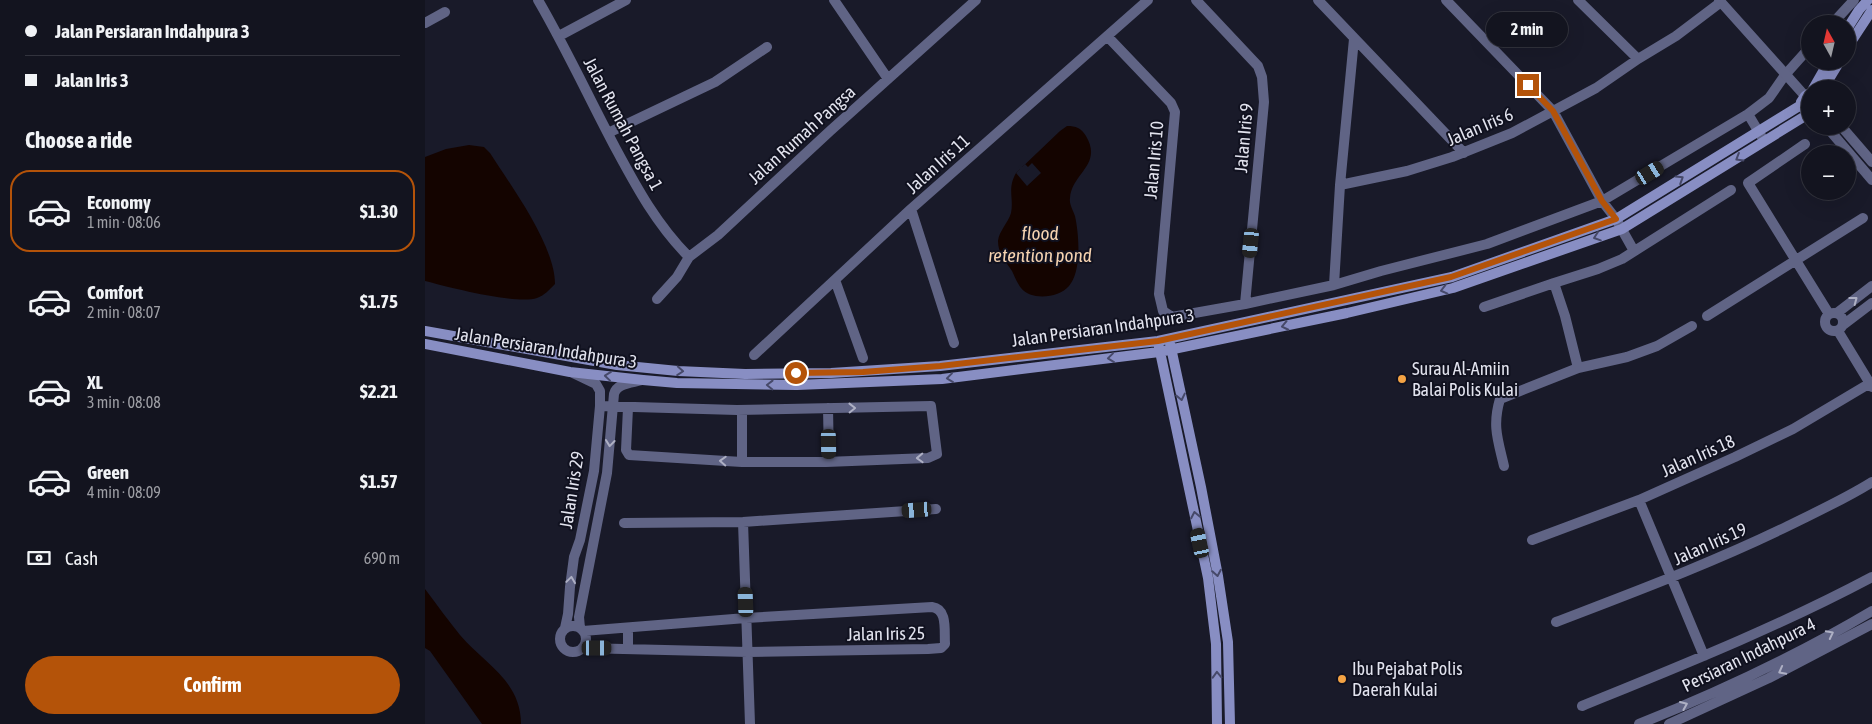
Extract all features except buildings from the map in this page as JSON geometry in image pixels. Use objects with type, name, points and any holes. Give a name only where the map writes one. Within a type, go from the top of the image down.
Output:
[{"type":"main road","points":[[1856,15],[1868,0]]},
{"type":"main road","points":[[1856,34],[1872,10]]},
{"type":"main road","name":"Jalan Persiaran Indahpura 3","points":[[425,344],[570,372],[677,383],[797,385],[943,379],[1159,352],[1170,344],[1451,277],[1616,219],[1759,131],[1801,101]]},
{"type":"main road","name":"Jalan Persiaran Indahpura 3","points":[[425,331],[617,365],[678,371],[745,374],[847,372],[940,366],[1158,341],[1170,344],[1347,313],[1453,288],[1622,229],[1801,119]]},
{"type":"main road","points":[[1158,341],[1208,578],[1216,644],[1217,724]]},
{"type":"main road","points":[[1170,344],[1218,576],[1228,642],[1230,724]]},
{"type":"street","name":"Jalan Rumah Pangsa 1","points":[[538,0],[559,36],[639,192],[673,241],[689,257]]},
{"type":"street","points":[[559,36],[626,0]]},
{"type":"street","points":[[834,0],[888,78]]},
{"type":"street","name":"Jalan Rumah Pangsa","points":[[657,299],[677,277],[689,257],[718,235],[888,78],[976,0]]},
{"type":"street","name":"Jalan Iris 11","points":[[754,355],[911,210],[1148,0]]},
{"type":"street","name":"Jalan Iris 9","points":[[1196,0],[1258,66],[1262,77],[1264,102],[1245,304]]},
{"type":"street","points":[[1317,0],[1464,153]]},
{"type":"street","points":[[1446,0],[1553,111],[1602,201],[1616,219],[1634,252]]},
{"type":"street","points":[[1578,0],[1638,59]]},
{"type":"street","points":[[1840,15],[1854,0]]},
{"type":"street","points":[[1720,1],[1801,93]]},
{"type":"street","name":"Jalan Iris 6","points":[[1340,185],[1407,171],[1464,153],[1512,134],[1596,88],[1676,36],[1720,1]]},
{"type":"street","points":[[425,23],[445,12]]},
{"type":"street","name":"Jalan Iris 10","points":[[1107,36],[1171,103],[1175,112],[1159,294],[1163,311],[1172,316],[1245,304]]},
{"type":"street","points":[[1334,285],[1340,185],[1353,39]]},
{"type":"street","points":[[608,133],[715,82],[767,47]]},
{"type":"street","points":[[1245,304],[1334,285],[1487,244],[1602,201],[1748,114],[1769,98],[1785,75],[1801,58]]},
{"type":"street","points":[[1748,114],[1765,142]]},
{"type":"street","points":[[1834,135],[1872,180]]},
{"type":"street","points":[[1849,135],[1872,162]]},
{"type":"street","points":[[1805,144],[1748,183],[1795,259],[1833,313],[1843,319],[1840,328],[1871,384]]},
{"type":"street","points":[[1484,307],[1622,259],[1731,190]]},
{"type":"street","points":[[911,210],[954,343]]},
{"type":"street","points":[[1707,316],[1863,218]]},
{"type":"street","points":[[835,280],[863,358]]},
{"type":"street","points":[[1554,283],[1565,316],[1578,368]]},
{"type":"street","points":[[1871,287],[1825,318],[1826,327],[1830,331],[1840,328],[1872,303]]},
{"type":"street","points":[[1504,466],[1495,431],[1495,414],[1500,400],[1578,368],[1627,357],[1657,346],[1692,326]]},
{"type":"street","name":"Jalan Iris 29","points":[[565,628],[574,557],[580,540],[594,471],[600,406],[600,391],[596,384],[570,372]]},
{"type":"street","name":"Jalan Iris 29","points":[[582,630],[579,617],[607,473],[615,390],[620,386],[643,380]]},
{"type":"street","name":"Jalan Iris 18","points":[[1532,540],[1639,500],[1735,457],[1793,429],[1871,384]]},
{"type":"street","points":[[600,406],[742,410],[931,406],[937,454],[928,458],[829,462],[742,462],[628,454],[626,450],[628,408]]},
{"type":"street","points":[[828,408],[829,462]]},
{"type":"street","points":[[742,410],[742,462]]},
{"type":"street","name":"Jalan Iris 19","points":[[1556,622],[1671,579],[1751,544],[1847,497],[1872,482]]},
{"type":"street","points":[[1639,500],[1704,656]]},
{"type":"street","points":[[624,523],[743,522],[936,509]]},
{"type":"street","points":[[743,522],[750,724]]},
{"type":"street","points":[[1582,706],[1776,624],[1872,577]]},
{"type":"street","name":"Jalan Iris 25","points":[[582,630],[932,606],[939,608],[942,612],[945,638],[945,644],[941,648],[928,649],[748,652],[582,648]]},
{"type":"street","name":"Persiaran Indahpura 4","points":[[1639,724],[1762,670],[1872,611]]},
{"type":"street","name":"Persiaran Indahpura 4","points":[[1669,724],[1769,678],[1872,624]]},
{"type":"street","points":[[575,626],[582,630],[586,638],[582,648],[574,652],[560,644],[560,635],[565,628],[575,626]]},
{"type":"street","points":[[628,628],[628,648]]},
{"type":"water","name":"flood retention pond","points":[[1067,126],[1078,128],[1084,133],[1090,146],[1091,154],[1089,162],[1072,189],[1070,198],[1078,232],[1078,262],[1073,279],[1064,290],[1052,295],[1031,295],[1020,286],[1001,254],[998,241],[1011,213],[1011,189],[1016,173]]},
{"type":"water","points":[[469,145],[484,147],[490,153],[540,234],[548,252],[555,284],[540,297],[527,300],[499,297],[425,281],[425,157],[446,149]]},
{"type":"water","points":[[425,589],[460,635],[500,674],[508,685],[515,696],[521,724],[482,724],[430,651],[425,648]]},
{"type":"pier","points":[[1032,163],[1041,173],[1027,186],[1016,173],[1020,169],[1018,167],[1020,165],[1022,167],[1025,164],[1028,167]]},
{"type":"place","name":"Surau Al-Amiin Balai Polis Kulai","points":[[1402,379]]},
{"type":"place","name":"Ibu Pejabat Polis Daerah Kulai","points":[[1342,679]]},
{"type":"route","points":[[796,373],[863,372],[940,366],[1158,341],[1451,277],[1616,219],[1602,201],[1553,111],[1528,85]]}]
